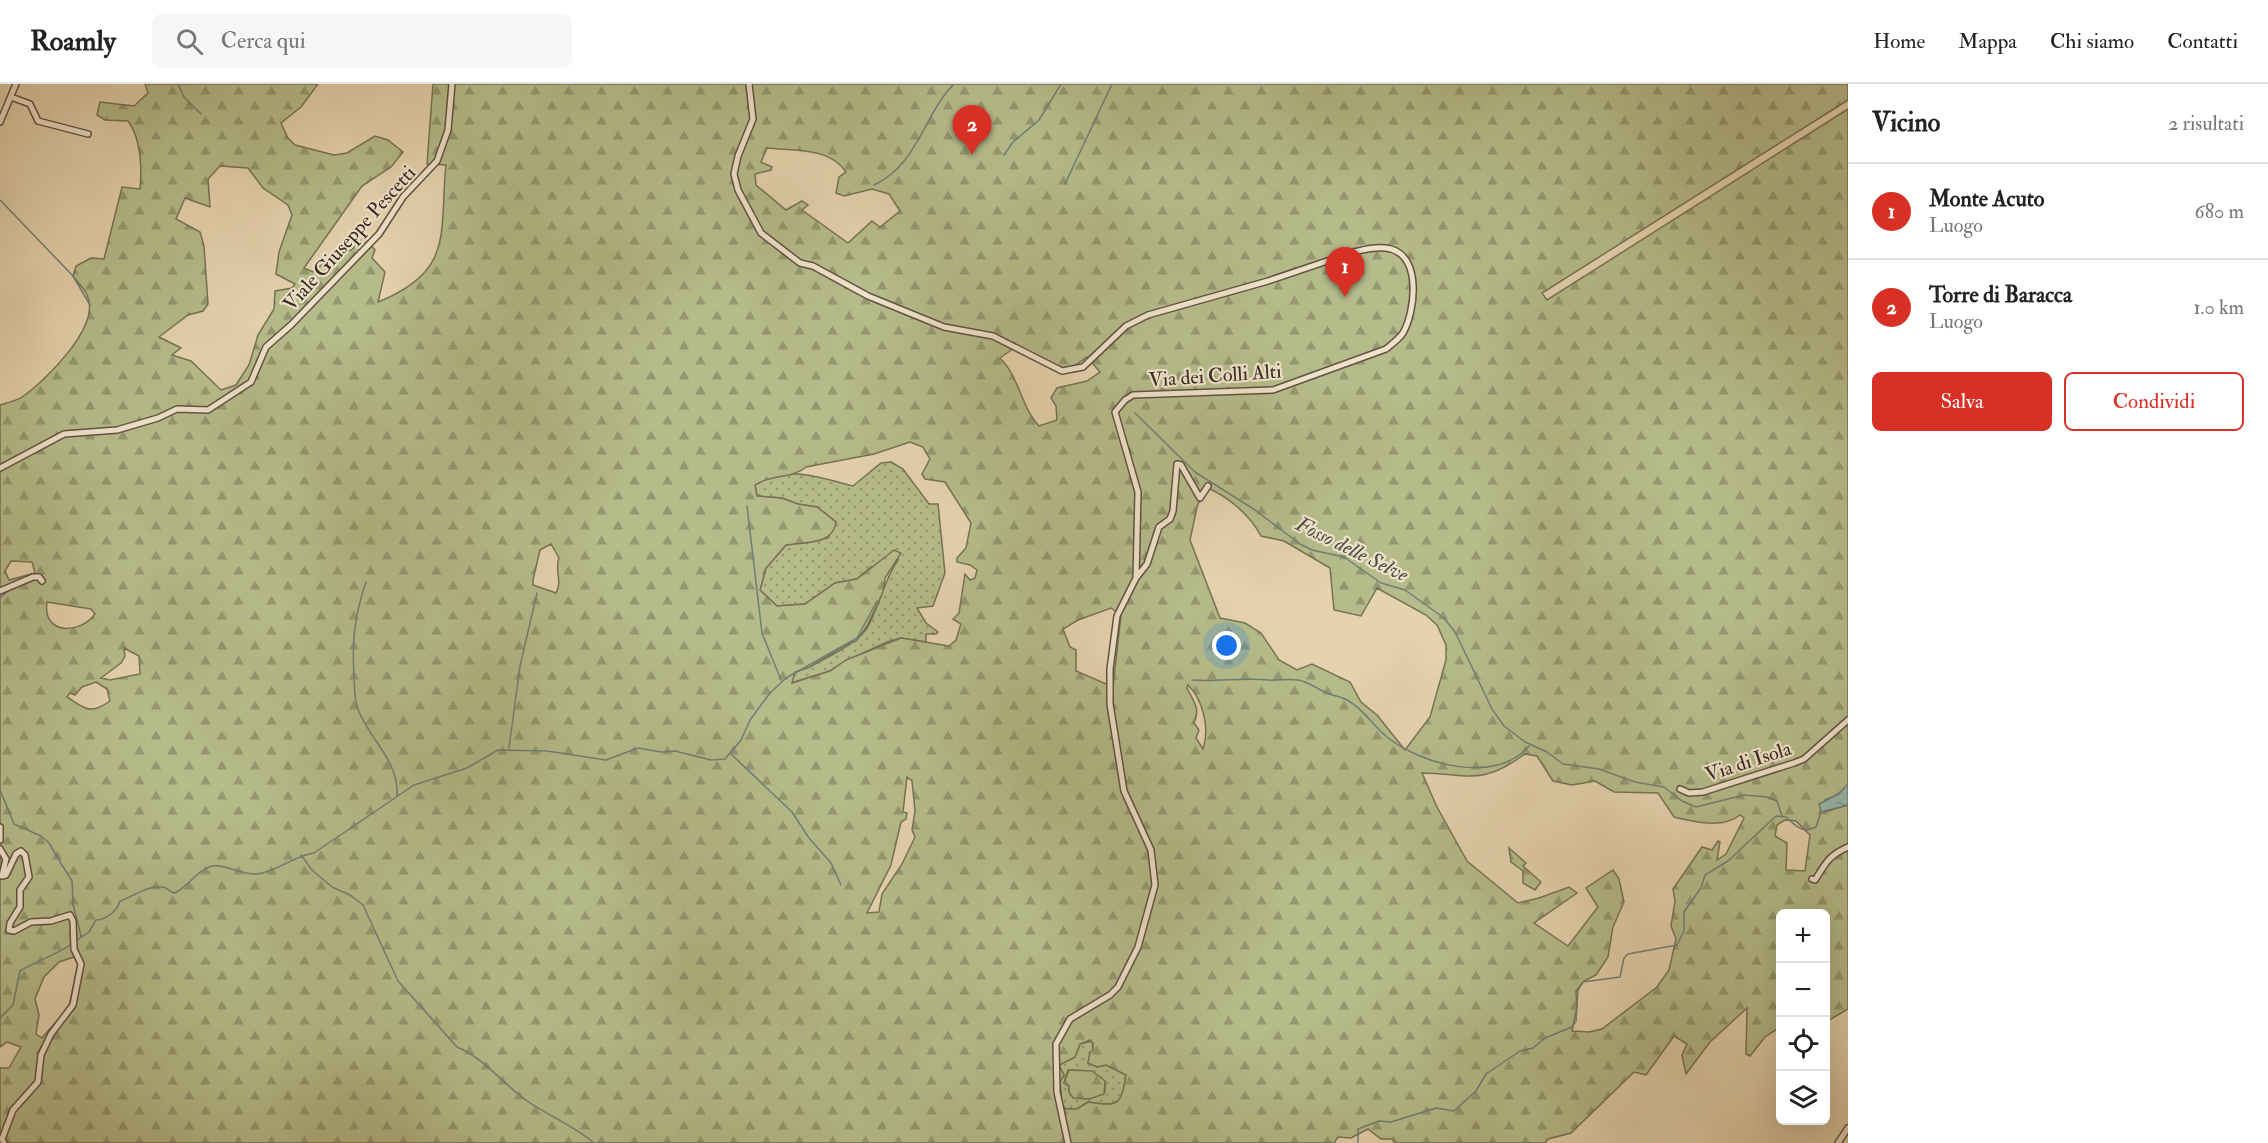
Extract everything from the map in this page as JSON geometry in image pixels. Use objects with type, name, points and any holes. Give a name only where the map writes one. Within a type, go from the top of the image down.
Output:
[{"type":"street","points":[[0,122],[3,108],[16,84]]},
{"type":"street","name":"Viale Giuseppe Pescetti","points":[[0,468],[64,434],[117,430],[158,418],[177,409],[208,410],[251,382],[266,347],[291,325],[379,234],[403,198],[436,161],[448,130],[452,84]]},
{"type":"street","name":"Via dei Colli Alti","points":[[749,84],[753,119],[738,156],[735,181],[757,228],[780,246],[784,254],[800,263],[813,266],[868,296],[944,327],[993,336],[1062,371],[1083,367],[1126,326],[1148,315],[1268,281],[1369,248],[1399,252],[1412,274],[1413,295],[1403,333],[1386,349],[1273,390],[1133,395],[1115,412],[1131,461],[1138,492],[1136,578],[1117,616],[1110,669],[1110,704],[1124,791],[1151,850],[1155,885],[1138,947],[1118,987],[1101,1002],[1070,1019],[1056,1044],[1057,1092],[1068,1143]]},
{"type":"street","points":[[11,97],[30,104],[38,121],[88,134]]},
{"type":"street","points":[[1136,578],[1147,564],[1159,527],[1170,519],[1173,511],[1177,464],[1181,465],[1200,498],[1208,486]]},
{"type":"street","points":[[0,591],[33,577],[40,578],[42,581]]},
{"type":"street","name":"Via di Isola","points":[[1680,789],[1689,793],[1703,792],[1804,759],[1848,720]]},
{"type":"street","points":[[0,826],[0,840]]},
{"type":"street","points":[[1812,879],[1815,880],[1822,866],[1833,854],[1848,847]]},
{"type":"street","points":[[0,849],[6,859],[2,876],[6,875],[16,854],[21,851],[25,855],[29,877],[20,890],[20,907],[9,927],[14,931],[31,922],[51,921],[70,915],[73,921],[74,949],[81,964],[73,1005],[55,1028],[45,1046],[38,1082],[13,1110],[2,1139],[4,1143]]},
{"type":"street","points":[[1838,1143],[1848,1128]]},
{"type":"green space","points":[[145,84],[318,84],[301,107],[281,123],[288,138],[295,145],[334,155],[347,153],[375,136],[388,140],[403,152],[391,167],[362,186],[304,268],[313,272],[334,255],[351,250],[364,238],[375,250],[372,258],[385,272],[378,302],[403,290],[420,277],[432,263],[438,247],[442,230],[446,165],[427,164],[433,84],[1848,84],[1848,100],[1542,293],[1547,300],[1848,109],[1848,784],[1839,794],[1825,800],[1825,812],[1848,805],[1848,1009],[1830,1020],[1830,909],[1776,909],[1776,1030],[1765,1037],[1750,1056],[1746,1054],[1747,1008],[1710,1042],[1686,1074],[1682,1055],[1687,1044],[1674,1036],[1646,1075],[1634,1072],[1571,1133],[1548,1139],[1545,1143],[1395,1143],[1392,1139],[1381,1139],[1368,1129],[1351,1138],[1338,1137],[1334,1143],[0,1143],[0,1068],[9,1068],[21,1047],[7,1042],[0,1047],[0,405],[22,397],[44,379],[69,352],[86,322],[89,308],[87,295],[73,276],[76,266],[91,258],[104,259],[122,187],[140,189],[141,181],[140,154],[136,136],[128,121],[105,120],[97,115],[100,102],[134,106],[148,93]],"holes":[[[767,148],[821,154],[831,158],[846,172],[839,177],[836,193],[844,196],[872,189],[889,194],[900,211],[880,227],[872,221],[848,243],[802,210],[808,205],[802,201],[786,210],[756,185],[755,174],[771,170],[772,167],[761,162]],[[220,166],[248,168],[263,188],[288,205],[292,215],[279,252],[276,274],[295,284],[292,288],[275,291],[274,309],[258,335],[249,365],[236,385],[221,390],[191,361],[172,355],[181,348],[159,337],[188,315],[203,311],[208,304],[204,246],[200,232],[176,219],[185,198],[210,207],[208,179]],[[1017,346],[1058,367],[1070,369],[1087,357],[1100,372],[1087,381],[1057,388],[1051,398],[1056,406],[1057,420],[1039,426],[1028,410],[1007,366],[1000,358]],[[910,442],[923,447],[930,459],[922,474],[925,479],[945,482],[971,523],[966,548],[957,558],[957,562],[970,565],[977,570],[975,578],[970,580],[965,574],[959,613],[953,619],[961,624],[956,640],[949,646],[901,638],[846,660],[830,671],[792,683],[795,672],[810,667],[845,645],[856,641],[866,628],[883,592],[885,578],[901,553],[894,550],[857,579],[835,583],[805,604],[777,606],[760,590],[766,568],[786,545],[824,539],[830,535],[836,522],[817,507],[798,504],[782,498],[757,496],[755,485],[768,479],[801,471],[806,467],[874,454]],[[1205,487],[1238,507],[1261,536],[1284,541],[1330,568],[1334,610],[1361,616],[1377,588],[1426,615],[1437,625],[1446,645],[1446,660],[1430,717],[1405,750],[1377,715],[1361,702],[1350,682],[1312,664],[1297,670],[1279,660],[1261,633],[1245,623],[1220,618],[1190,540],[1197,507]],[[551,544],[559,558],[557,567],[559,584],[556,593],[533,585],[540,550]],[[11,561],[32,562],[35,573],[9,580],[5,571]],[[47,602],[91,609],[95,614],[89,621],[72,628],[56,626],[50,621]],[[1111,608],[1121,615],[1113,687],[1076,671],[1076,650],[1070,647],[1063,629],[1078,620]],[[124,648],[139,656],[140,674],[110,680],[101,678],[121,663],[125,656]],[[96,682],[107,689],[110,701],[98,708],[88,709],[67,697],[70,693],[75,695],[82,687]],[[1188,685],[1198,698],[1204,715],[1206,732],[1203,749],[1196,738],[1199,730],[1194,723],[1197,713],[1187,688]],[[1525,754],[1537,756],[1553,781],[1572,785],[1595,781],[1614,792],[1658,793],[1674,817],[1690,821],[1717,823],[1740,815],[1744,818],[1726,854],[1717,860],[1720,842],[1718,841],[1712,850],[1702,847],[1673,889],[1675,901],[1671,926],[1676,939],[1669,970],[1657,987],[1602,1029],[1589,1032],[1572,1031],[1577,1007],[1576,991],[1584,981],[1596,975],[1608,957],[1613,927],[1624,902],[1619,879],[1613,870],[1586,888],[1598,907],[1568,946],[1534,923],[1577,893],[1569,887],[1518,903],[1467,861],[1437,807],[1422,773],[1464,776],[1497,771]],[[907,777],[912,781],[915,811],[912,830],[915,837],[902,864],[882,894],[879,912],[867,913],[891,865],[901,822],[906,819],[907,813],[903,812]],[[1785,820],[1796,821],[1810,835],[1805,871],[1786,870],[1787,843],[1775,836],[1777,825]],[[74,957],[78,964],[69,1007],[42,1038],[36,1034],[39,1015],[35,999],[44,977],[59,962]],[[1090,1040],[1093,1043],[1093,1050],[1090,1052],[1088,1063],[1097,1067],[1106,1065],[1126,1075],[1120,1098],[1112,1104],[1088,1102],[1077,1109],[1066,1109],[1062,1105],[1060,1082],[1064,1075],[1059,1065],[1075,1057],[1080,1044]]]},
{"type":"green space","points":[[891,462],[903,469],[929,504],[938,504],[945,573],[933,606],[917,608],[926,623],[938,632],[926,634],[926,642],[901,638],[887,642],[830,671],[791,683],[795,672],[834,654],[862,634],[871,620],[898,560],[871,567],[857,579],[835,583],[805,604],[777,606],[760,590],[766,568],[786,545],[828,538],[836,522],[817,507],[797,504],[782,498],[757,496],[755,485],[778,475],[791,474],[816,477],[853,486],[881,463]]},
{"type":"green space","points":[[1509,848],[1526,863],[1523,866],[1541,882],[1535,890],[1523,883],[1523,871],[1511,862]]},
{"type":"green space","points":[[1092,1041],[1093,1050],[1088,1063],[1097,1067],[1106,1065],[1126,1074],[1123,1092],[1117,1102],[1106,1104],[1088,1102],[1077,1109],[1066,1109],[1062,1105],[1060,1082],[1064,1075],[1059,1065],[1075,1057],[1080,1044]],"holes":[[[1068,1070],[1087,1071],[1105,1081],[1105,1092],[1096,1097],[1087,1098],[1078,1097],[1069,1092],[1069,1086],[1064,1083]]]},
{"type":"green space","points":[[1069,1070],[1092,1071],[1105,1081],[1104,1094],[1089,1099],[1073,1098],[1069,1092],[1069,1086],[1064,1083]]},
{"type":"water","points":[[1848,784],[1848,805],[1821,812],[1819,804],[1839,794]]},
{"type":"waterway","points":[[178,84],[184,97],[201,114]]},
{"type":"waterway","points":[[874,185],[901,165],[919,139],[943,96],[954,84]]},
{"type":"waterway","points":[[1004,155],[1013,142],[1039,120],[1061,84]]},
{"type":"waterway","points":[[1065,184],[1112,84]]},
{"type":"waterway","points":[[0,200],[73,276],[90,305]]},
{"type":"waterway","name":"Fosso delle Selve","points":[[1135,413],[1195,472],[1255,510],[1300,544],[1312,550],[1344,557],[1381,583],[1405,590],[1444,618],[1455,632],[1492,709],[1504,726],[1525,742],[1547,752],[1563,764],[1599,769],[1635,782],[1664,787],[1682,801],[1696,807],[1744,795],[1767,797],[1777,801],[1782,816]]},
{"type":"waterway","points":[[747,506],[762,633],[781,680]]},
{"type":"waterway","points":[[366,582],[355,629],[353,665],[355,698],[367,728],[390,764],[397,785],[397,796]]},
{"type":"waterway","points":[[0,598],[8,591]]},
{"type":"waterway","points":[[509,748],[520,666],[537,593]]},
{"type":"waterway","points":[[77,940],[89,932],[96,920],[111,914],[120,901],[146,889],[164,887],[175,893],[202,871],[212,866],[257,874],[314,853],[414,785],[467,768],[498,750],[547,751],[606,760],[638,748],[661,752],[675,751],[711,760],[725,759],[741,740],[750,720],[770,693],[786,678],[857,638],[877,601]]},
{"type":"waterway","points":[[1192,680],[1291,679],[1305,682],[1353,703],[1382,733],[1402,747],[1419,756],[1459,767],[1479,768],[1498,765],[1515,758],[1529,746]]},
{"type":"waterway","points":[[731,754],[792,812],[809,838],[831,863],[841,885]]},
{"type":"waterway","points":[[0,790],[14,824],[41,836],[49,843],[72,881],[73,904],[81,936]]},
{"type":"waterway","points":[[1358,1143],[1358,1129],[1379,1121],[1391,1122],[1436,1108],[1454,1111],[1476,1091],[1486,1074],[1520,1051],[1533,1048],[1545,1038],[1572,1027],[1576,1021],[1578,990],[1583,982],[1620,977],[1624,958],[1628,954],[1677,945],[1684,931],[1684,912],[1701,888],[1705,875],[1728,861],[1776,816],[1786,817],[1800,828],[1807,830],[1816,827],[1821,812]]},
{"type":"waterway","points":[[301,855],[312,870],[332,887],[350,895],[363,905],[398,981],[457,1047],[485,1064],[527,1101],[594,1143]]},
{"type":"waterway","points":[[0,1018],[13,1005],[20,971],[73,943]]},
{"type":"place","name":"Torre di Baracca","points":[[972,155]]},
{"type":"place","name":"Monte Acuto","points":[[1345,297]]}]
